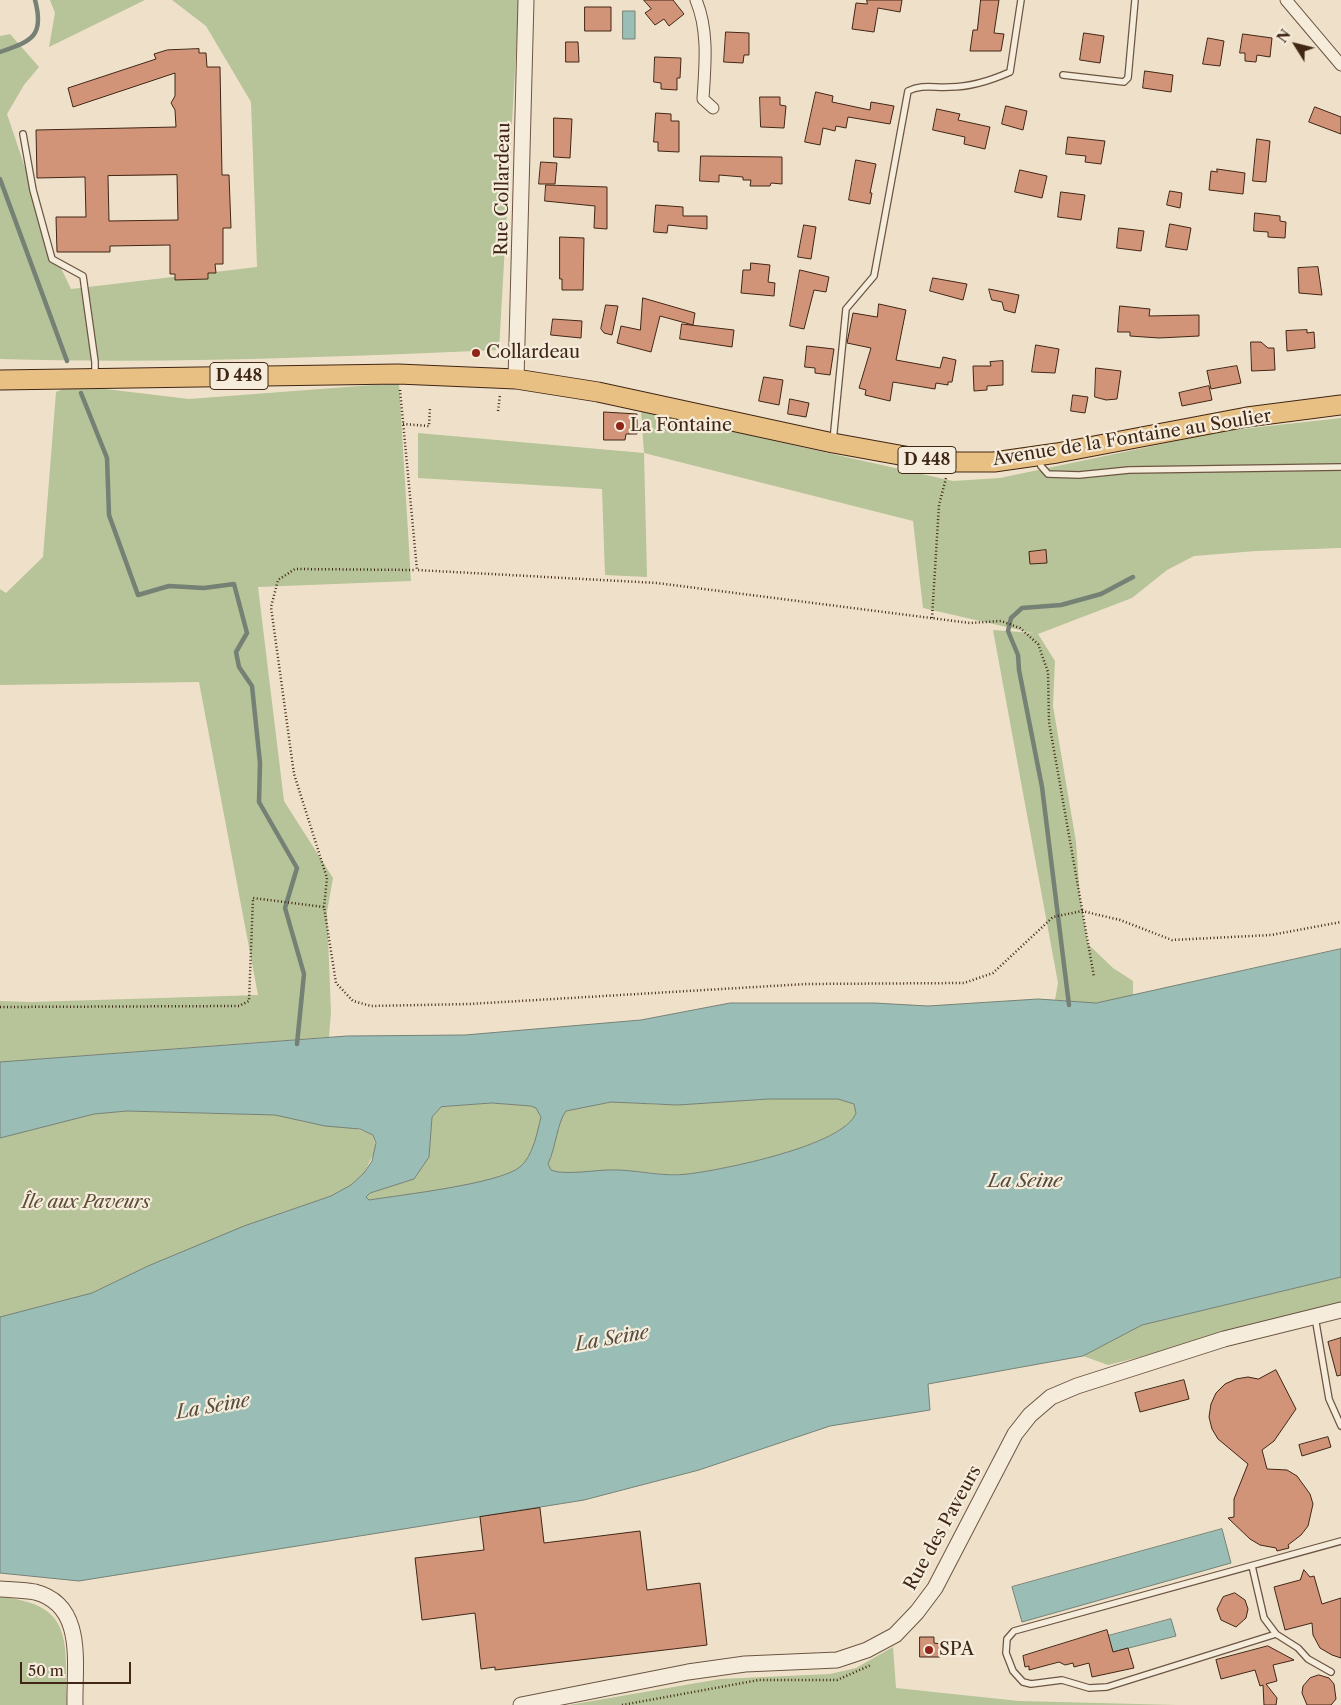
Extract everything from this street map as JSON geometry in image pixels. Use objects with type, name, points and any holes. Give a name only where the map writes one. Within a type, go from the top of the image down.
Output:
[{"type":"main road","name":"Avenue de la Fontaine au Soulier","points":[[0,380],[398,374],[516,379],[598,392],[833,443],[926,460],[949,462],[994,462],[1037,456],[1247,417],[1341,405]]},
{"type":"street","name":"Rue Collardeau","points":[[516,379],[526,0]]},
{"type":"street","points":[[696,0],[702,15],[706,56],[704,99],[713,108]]},
{"type":"street","points":[[1286,0],[1341,65]]},
{"type":"street","name":"Rue des Paveurs","points":[[521,1705],[688,1672],[745,1664],[837,1660],[868,1650],[895,1635],[917,1612],[935,1588],[1015,1434],[1030,1414],[1051,1398],[1077,1386],[1224,1339],[1341,1310]]},
{"type":"street","points":[[0,1589],[35,1592],[60,1606],[68,1615],[74,1628],[75,1705]]},
{"type":"lane","points":[[833,443],[846,309],[874,276],[908,91],[919,86],[951,88],[994,79],[1010,72],[1021,0]]},
{"type":"lane","points":[[1063,75],[1124,82],[1128,78],[1135,0]]},
{"type":"lane","points":[[22,134],[32,190],[52,259],[83,276],[96,362],[88,379]]},
{"type":"lane","points":[[1037,456],[1041,466],[1048,474],[1079,475],[1128,470],[1341,467]]},
{"type":"lane","points":[[1315,1317],[1329,1399],[1341,1426]]},
{"type":"lane","points":[[1276,1634],[1107,1687],[1089,1688],[1062,1680],[1031,1684],[1023,1682],[1013,1672],[1006,1654],[1007,1639],[1014,1631],[1341,1541]]},
{"type":"lane","points":[[1252,1566],[1264,1618],[1276,1634],[1298,1648],[1318,1666],[1331,1672]]},
{"type":"path","points":[[398,374],[416,570]]},
{"type":"path","points":[[498,411],[501,391]]},
{"type":"path","points":[[403,424],[429,426],[430,407]]},
{"type":"path","points":[[932,618],[939,505],[949,462]]},
{"type":"path","points":[[1094,977],[1082,911],[1049,722],[1048,672],[1038,644],[1020,628],[1004,622],[970,623],[657,583],[416,570],[295,568],[278,580],[271,607],[294,774],[327,878],[324,907],[336,983],[353,1001],[371,1006],[469,1004],[806,984],[964,984],[993,972],[1053,917],[1082,911],[1120,920],[1172,940],[1271,935],[1341,922]]},
{"type":"path","points":[[0,1007],[239,1006],[249,1001],[253,898],[324,907]]},
{"type":"path","points":[[622,1705],[759,1680],[837,1680],[863,1670],[879,1660]]},
{"type":"green space","points":[[50,0],[145,0],[49,47],[55,13]]},
{"type":"green space","points":[[172,0],[519,0],[499,350],[188,360],[0,359],[0,36],[10,34],[39,67],[24,85],[7,114],[53,251],[71,289],[257,267],[251,102],[206,26]]},
{"type":"green space","points":[[399,383],[411,581],[258,587],[284,801],[333,878],[327,912],[331,1012],[329,1037],[0,1062],[0,1001],[31,1002],[258,995],[199,682],[0,685],[0,589],[6,593],[43,557],[56,392],[72,385],[189,399]]},
{"type":"green space","points":[[641,411],[953,481],[1000,478],[1224,431],[1341,418],[1341,548],[1256,551],[1194,556],[1167,570],[1132,598],[1038,634],[1055,661],[1053,706],[1076,842],[1080,898],[1088,944],[1113,968],[1133,981],[1133,995],[1096,1003],[1055,1000],[1058,983],[993,630],[1033,633],[923,608],[913,521],[644,453]]},
{"type":"green space","points":[[418,433],[644,453],[647,577],[605,575],[602,489],[418,478]]},
{"type":"green space","points":[[769,1099],[838,1099],[854,1104],[856,1113],[847,1125],[829,1136],[806,1146],[752,1162],[704,1172],[662,1174],[604,1170],[558,1172],[551,1170],[548,1164],[562,1117],[566,1111],[611,1102],[666,1105]]},
{"type":"green space","points":[[492,1103],[531,1106],[536,1108],[541,1117],[532,1151],[520,1167],[492,1179],[471,1184],[369,1200],[365,1197],[370,1193],[414,1179],[429,1157],[432,1117],[441,1107]]},
{"type":"green space","name":"Île aux Paveurs","points":[[127,1111],[275,1115],[326,1126],[350,1126],[373,1135],[376,1149],[364,1173],[351,1185],[331,1196],[284,1212],[148,1266],[92,1293],[0,1317],[0,1138],[94,1114]]},
{"type":"green space","points":[[1341,1277],[1341,1307],[1108,1365],[1083,1356],[1142,1325]]},
{"type":"green space","points":[[0,1597],[25,1601],[43,1608],[54,1618],[61,1631],[65,1646],[67,1705],[0,1705]]},
{"type":"green space","points":[[893,1647],[896,1688],[1019,1701],[1177,1705],[569,1705],[720,1679],[830,1674],[856,1668]]},
{"type":"water","points":[[623,11],[635,11],[635,39],[623,39]]},
{"type":"water","name":"La Seine","points":[[1341,949],[1341,1277],[1142,1325],[1083,1356],[928,1384],[930,1410],[830,1426],[699,1470],[584,1500],[79,1581],[0,1573],[0,1317],[92,1293],[148,1266],[244,1226],[331,1196],[351,1185],[364,1173],[372,1161],[376,1143],[373,1135],[360,1129],[325,1126],[275,1115],[127,1111],[94,1114],[0,1138],[0,1062],[347,1036],[465,1035],[641,1020],[730,1003],[874,1003],[928,1006],[1038,999],[1096,1003]],"holes":[[[769,1099],[838,1099],[854,1104],[856,1113],[847,1125],[829,1136],[806,1146],[752,1162],[704,1172],[679,1175],[619,1170],[558,1172],[551,1170],[548,1164],[566,1111],[611,1102],[677,1105]],[[492,1103],[531,1106],[536,1108],[541,1117],[531,1151],[520,1167],[492,1179],[471,1184],[369,1200],[366,1197],[370,1193],[414,1179],[429,1157],[432,1117],[441,1107]]]},
{"type":"water","points":[[1222,1529],[1231,1563],[1022,1622],[1012,1587]]},
{"type":"water","points":[[1171,1619],[1176,1636],[1113,1652],[1108,1636]]},
{"type":"building","points":[[644,0],[673,0],[684,14],[669,26],[664,19],[655,25],[645,13],[651,9]]},
{"type":"building","points":[[867,0],[902,0],[900,12],[878,8],[874,32],[852,29],[856,3],[867,4]]},
{"type":"building","points":[[981,0],[999,0],[994,33],[1004,34],[1001,51],[970,51],[973,30],[977,30]]},
{"type":"building","points":[[585,7],[611,7],[611,31],[585,31]]},
{"type":"building","points":[[726,32],[749,33],[749,55],[744,55],[743,63],[724,62]]},
{"type":"building","points":[[1084,33],[1104,36],[1100,63],[1080,60]]},
{"type":"building","points":[[1243,34],[1272,38],[1270,57],[1257,55],[1256,62],[1245,61],[1245,53],[1240,53]]},
{"type":"building","points":[[1208,38],[1224,41],[1220,66],[1203,64]]},
{"type":"building","points":[[566,42],[578,42],[579,62],[566,62]]},
{"type":"building","points":[[199,49],[199,53],[206,53],[207,67],[220,67],[222,175],[229,175],[231,228],[223,228],[223,264],[215,264],[216,273],[208,273],[208,279],[175,280],[175,274],[170,274],[170,245],[110,246],[110,252],[57,252],[56,217],[86,217],[85,177],[37,178],[36,130],[176,127],[175,110],[171,103],[175,96],[175,73],[73,107],[68,88],[156,59],[154,54],[167,50]],"holes":[[[177,175],[178,220],[109,221],[108,176]]]},
{"type":"building","points":[[655,57],[681,58],[677,90],[661,89],[661,83],[654,82]]},
{"type":"building","points":[[1145,71],[1173,75],[1171,92],[1143,88]]},
{"type":"building","points":[[816,92],[833,96],[832,102],[870,110],[871,102],[894,106],[890,124],[848,117],[846,128],[836,126],[835,131],[823,128],[820,145],[805,142]]},
{"type":"building","points":[[760,97],[780,97],[780,105],[786,106],[784,128],[761,127]]},
{"type":"building","points":[[1006,106],[1027,111],[1023,130],[1002,124]]},
{"type":"building","points":[[1315,107],[1341,117],[1341,134],[1309,122]]},
{"type":"building","points":[[937,109],[960,114],[958,120],[990,127],[985,149],[964,144],[965,137],[933,130]]},
{"type":"building","points":[[656,113],[671,114],[671,121],[679,121],[679,152],[658,151],[658,142],[654,142]]},
{"type":"building","points":[[554,118],[572,119],[570,158],[554,157]]},
{"type":"building","points":[[1068,137],[1105,141],[1101,164],[1085,162],[1086,156],[1066,154]]},
{"type":"building","points":[[1257,139],[1270,141],[1266,182],[1253,181]]},
{"type":"building","points":[[701,156],[782,157],[782,184],[771,183],[770,186],[750,186],[751,180],[743,180],[743,177],[719,175],[719,182],[700,181]]},
{"type":"building","points":[[856,160],[876,164],[870,193],[872,193],[870,204],[849,200]]},
{"type":"building","points":[[541,162],[557,163],[555,184],[539,184]]},
{"type":"building","points":[[1217,169],[1245,173],[1243,194],[1209,190],[1211,171],[1217,172]]},
{"type":"building","points":[[1020,170],[1047,176],[1042,198],[1015,192]]},
{"type":"building","points":[[546,185],[607,187],[607,229],[594,228],[595,206],[545,201]]},
{"type":"building","points":[[1170,191],[1182,193],[1180,208],[1167,205]]},
{"type":"building","points":[[1061,192],[1085,195],[1081,220],[1058,217]]},
{"type":"building","points":[[656,205],[683,207],[683,216],[707,216],[707,229],[668,225],[667,233],[654,232]]},
{"type":"building","points":[[1255,213],[1280,216],[1280,221],[1286,222],[1285,238],[1268,237],[1268,232],[1254,231]]},
{"type":"building","points":[[1170,224],[1191,228],[1187,250],[1166,247]]},
{"type":"building","points":[[804,225],[816,227],[811,259],[798,257]]},
{"type":"building","points":[[1119,228],[1144,231],[1141,251],[1117,248]]},
{"type":"building","points":[[560,237],[584,238],[583,290],[562,290],[562,279],[560,279]]},
{"type":"building","points":[[751,263],[770,265],[768,282],[775,283],[774,296],[741,293],[743,270],[750,270]]},
{"type":"building","points":[[1318,267],[1322,295],[1299,293],[1298,268]]},
{"type":"building","points":[[800,270],[829,277],[826,292],[814,290],[804,329],[790,326]]},
{"type":"building","points":[[933,278],[967,284],[963,300],[930,291]]},
{"type":"building","points":[[989,289],[1019,295],[1015,313],[1004,310],[1002,302],[992,300]]},
{"type":"building","points":[[643,298],[695,313],[693,325],[660,316],[651,352],[617,343],[621,326],[640,330]]},
{"type":"building","points":[[879,304],[906,310],[896,360],[940,368],[943,357],[956,360],[952,382],[948,382],[948,385],[936,383],[935,389],[893,382],[890,401],[865,395],[866,390],[859,388],[871,348],[847,343],[853,313],[877,317]]},
{"type":"building","points":[[606,305],[618,306],[612,335],[604,333],[601,329]]},
{"type":"building","points":[[1120,306],[1150,309],[1149,316],[1199,315],[1199,336],[1159,338],[1130,336],[1130,332],[1118,332]]},
{"type":"building","points":[[553,319],[582,321],[581,338],[551,335]]},
{"type":"building","points":[[682,324],[734,330],[732,347],[680,339]]},
{"type":"building","points":[[1307,330],[1307,333],[1314,332],[1315,348],[1287,351],[1286,331]]},
{"type":"building","points":[[1251,342],[1261,342],[1268,348],[1274,348],[1275,370],[1252,371]]},
{"type":"building","points":[[1036,345],[1059,349],[1055,373],[1032,372]]},
{"type":"building","points":[[807,346],[834,349],[830,375],[815,373],[815,368],[805,367]]},
{"type":"building","points":[[1003,361],[1003,385],[987,386],[987,390],[974,391],[973,366],[991,366],[990,362]]},
{"type":"building","points":[[1237,366],[1241,383],[1211,389],[1207,371]]},
{"type":"building","points":[[1096,368],[1121,371],[1117,399],[1106,400],[1095,397]]},
{"type":"building","points":[[764,377],[783,380],[779,405],[759,401]]},
{"type":"building","points":[[1209,386],[1212,400],[1182,406],[1179,393]]},
{"type":"building","points":[[1073,395],[1088,397],[1085,413],[1071,411]]},
{"type":"building","points":[[790,399],[809,403],[806,417],[788,414]]},
{"type":"building","name":"La Fontaine","points":[[604,412],[637,414],[637,434],[626,434],[625,440],[604,440]]},
{"type":"building","points":[[1046,550],[1047,563],[1030,564],[1029,552]]},
{"type":"building","points":[[1341,1338],[1341,1375],[1337,1376],[1328,1342]]},
{"type":"building","points":[[1276,1370],[1296,1409],[1274,1441],[1262,1450],[1267,1469],[1287,1470],[1297,1476],[1310,1494],[1313,1504],[1308,1526],[1301,1535],[1288,1545],[1289,1548],[1277,1551],[1276,1548],[1260,1545],[1250,1539],[1228,1518],[1234,1517],[1234,1499],[1248,1464],[1218,1439],[1212,1429],[1209,1417],[1211,1404],[1216,1393],[1225,1384],[1236,1379],[1248,1377],[1258,1379]]},
{"type":"building","points":[[1184,1380],[1189,1399],[1140,1412],[1135,1393]]},
{"type":"building","points":[[1328,1437],[1331,1447],[1302,1456],[1299,1445]]},
{"type":"building","points":[[540,1508],[544,1543],[640,1531],[647,1590],[700,1583],[707,1645],[495,1670],[495,1667],[481,1669],[475,1613],[422,1620],[415,1558],[484,1550],[480,1517]]},
{"type":"building","points":[[1304,1570],[1310,1577],[1314,1576],[1322,1604],[1341,1598],[1341,1658],[1320,1648],[1313,1635],[1312,1623],[1285,1630],[1274,1587],[1300,1580]]},
{"type":"building","points":[[1235,1593],[1245,1600],[1248,1609],[1246,1618],[1236,1627],[1221,1620],[1217,1609],[1223,1597]]},
{"type":"building","points":[[1107,1630],[1113,1652],[1128,1648],[1134,1668],[1092,1677],[1089,1663],[1074,1667],[1073,1663],[1065,1665],[1059,1662],[1029,1670],[1029,1666],[1025,1667],[1023,1656]]},
{"type":"building","name":"SPA","points":[[920,1637],[934,1637],[934,1643],[941,1644],[940,1657],[920,1657]]},
{"type":"building","points":[[1268,1646],[1294,1660],[1273,1665],[1277,1681],[1266,1684],[1277,1698],[1276,1705],[1264,1705],[1263,1685],[1260,1686],[1255,1670],[1221,1679],[1216,1660]]},
{"type":"building","points":[[1319,1675],[1329,1678],[1334,1684],[1336,1699],[1331,1705],[1307,1705],[1302,1693],[1303,1686],[1310,1678]]},
{"type":"waterway","points":[[0,52],[20,44],[33,36],[38,22],[35,0]]},
{"type":"waterway","points":[[0,179],[67,361]]},
{"type":"waterway","points":[[81,393],[107,458],[109,515],[138,595],[169,586],[204,588],[234,584],[247,633],[236,652],[239,667],[252,686],[260,763],[259,802],[297,868],[285,908],[304,974],[297,1044]]},
{"type":"waterway","points":[[1069,1005],[1042,787],[1019,670],[1018,655],[1008,631],[1011,618],[1022,608],[1061,605],[1101,594],[1133,577]]},
{"type":"place","name":"Collardeau","points":[[476,353]]},
{"type":"place","name":"La Fontaine","points":[[620,426]]},
{"type":"place","name":"SPA","points":[[929,1650]]}]
